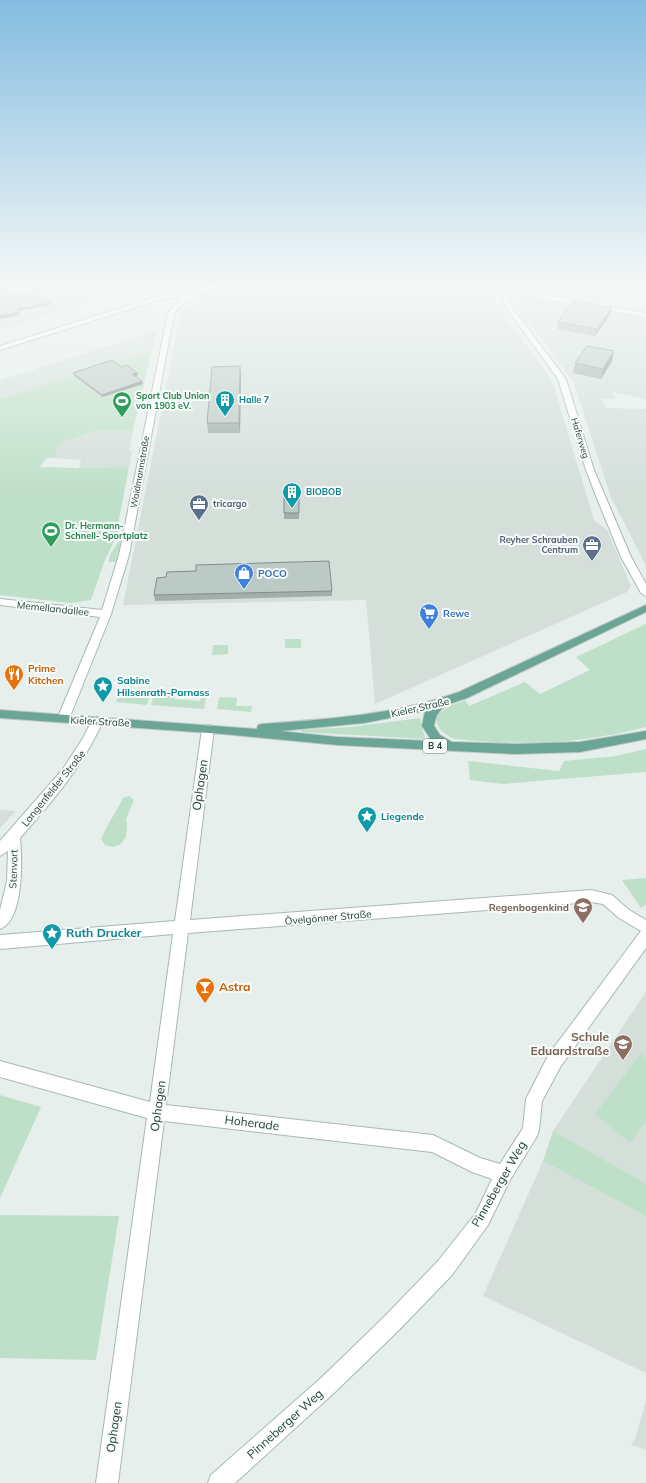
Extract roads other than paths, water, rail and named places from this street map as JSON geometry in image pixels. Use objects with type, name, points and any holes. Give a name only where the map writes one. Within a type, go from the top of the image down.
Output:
[{"type":"main road","name":"Kieler Straße","points":[[216,730],[317,724],[353,720],[441,704],[464,695],[646,608]]},
{"type":"main road","name":"B 4","points":[[441,704],[430,713],[428,726],[436,738],[452,747]]},
{"type":"main road","name":"Kieler Straße","points":[[0,714],[337,740],[452,747],[559,749],[601,744],[646,735]]},
{"type":"street","name":"Waidmannstraße","points":[[63,719],[106,614],[126,544],[163,354]]},
{"type":"street","name":"Haferweg","points":[[544,354],[562,379],[590,470],[626,557],[646,593]]},
{"type":"street","name":"Memellandallee","points":[[0,602],[106,614]]},
{"type":"street","name":"Langenfelder Straße","points":[[0,850],[77,762],[90,740],[97,721]]},
{"type":"street","name":"Ophagen","points":[[107,1483],[158,1112],[181,927],[216,730]]},
{"type":"street","name":"Stenvort","points":[[0,923],[6,915],[14,888],[15,856],[13,836]]},
{"type":"street","name":"Övelgönner Straße","points":[[0,942],[591,896],[607,899],[624,914],[646,928]]},
{"type":"street","name":"Pinneberger Weg","points":[[219,1483],[328,1385],[391,1324],[445,1268],[482,1219],[504,1174],[531,1130],[534,1099],[554,1060],[646,936]]},
{"type":"street","name":"Hoherade","points":[[0,1069],[136,1108],[158,1112],[433,1144],[478,1166],[504,1174]]},
{"type":"place","name":"Halle 7","points":[[225,417]]},
{"type":"place","name":"Sport Club Union von 1903 eV.","points":[[122,418]]},
{"type":"place","name":"BIOBOB","points":[[292,509]]},
{"type":"place","name":"tricargo","points":[[199,521]]},
{"type":"place","name":"Dr. Hermann- Schnell- Sportplatz","points":[[51,548]]},
{"type":"place","name":"Reyher Schrauben Centrum","points":[[592,562]]},
{"type":"place","name":"POCO","points":[[244,590]]},
{"type":"place","name":"Rewe","points":[[429,630]]},
{"type":"place","name":"Prime Kitchen","points":[[14,691]]},
{"type":"place","name":"Sabine Hilsenrath-Parnass","points":[[103,703]]},
{"type":"place","name":"Liegende","points":[[367,833]]},
{"type":"place","name":"Regenbogenkind","points":[[583,924]]},
{"type":"place","name":"Ruth Drucker","points":[[52,950]]},
{"type":"place","name":"Astra","points":[[205,1004]]},
{"type":"place","name":"Schule Eduardstraße","points":[[623,1061]]}]
